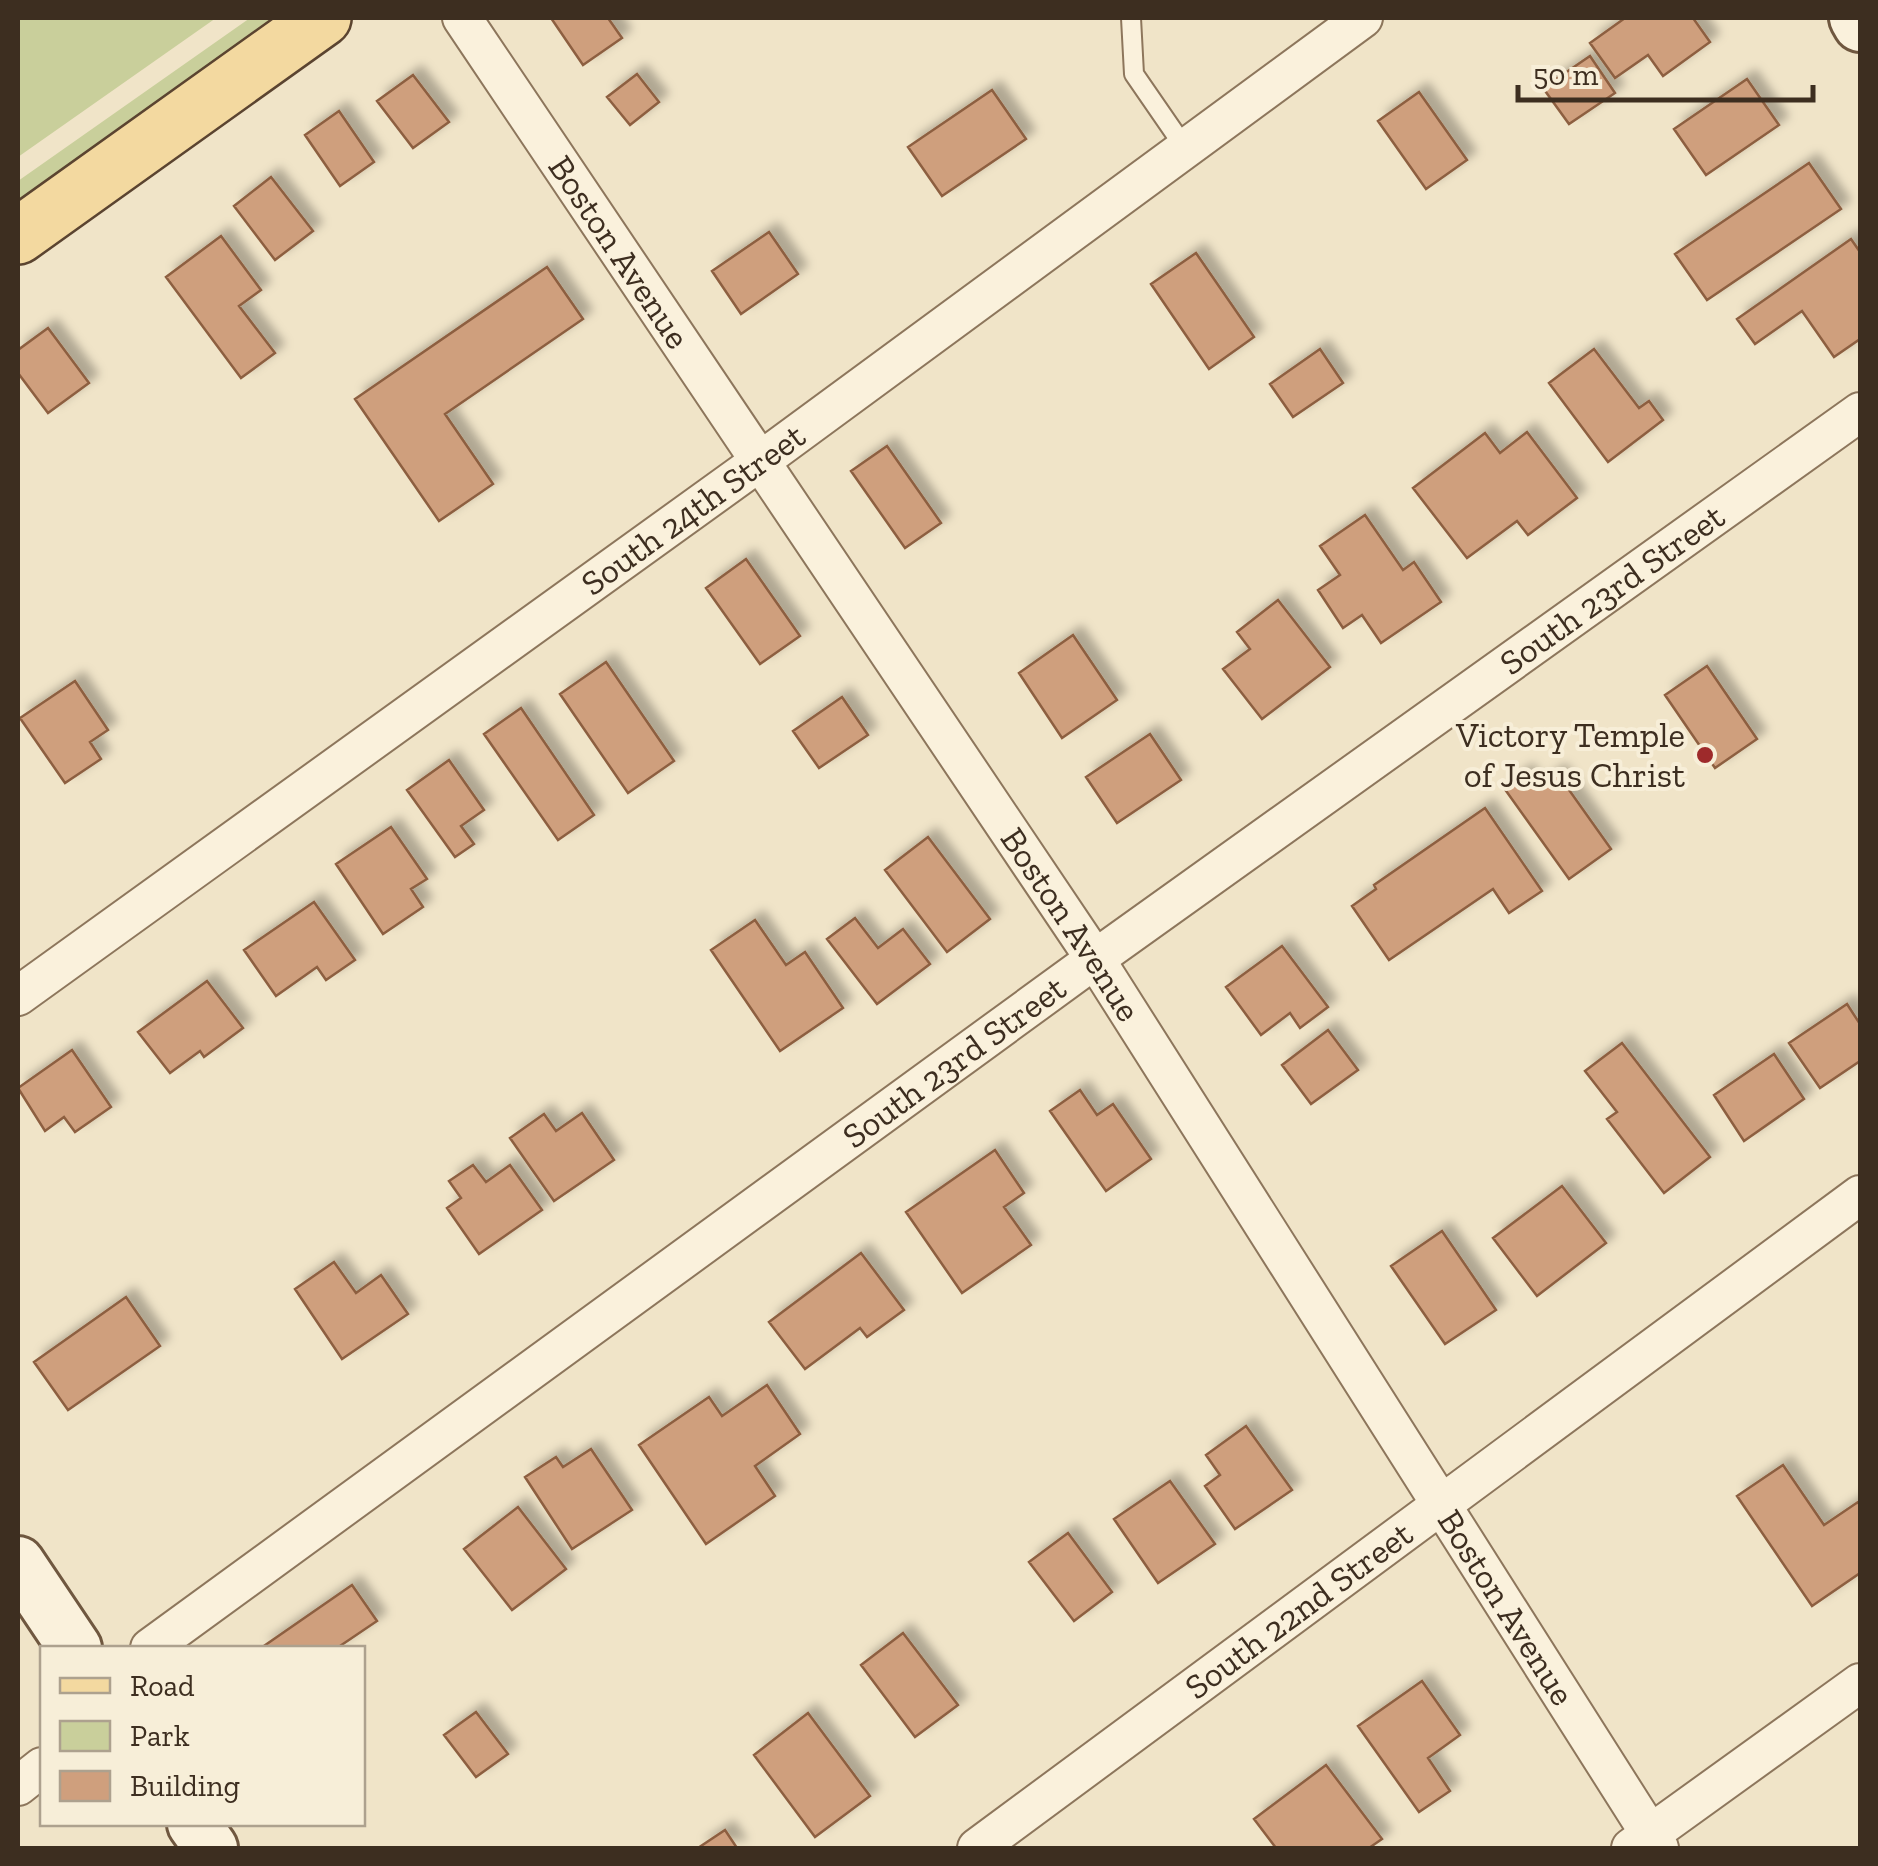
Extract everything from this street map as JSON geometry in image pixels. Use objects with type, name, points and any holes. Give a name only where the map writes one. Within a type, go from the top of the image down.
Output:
[{"type":"main road","points":[[18,236],[323,18]]},
{"type":"street","name":"Boston Avenue","points":[[462,18],[1095,959],[1440,1505],[1646,1844]]},
{"type":"street","name":"South 24th Street","points":[[18,996],[759,462],[1363,18]]},
{"type":"street","points":[[1856,18],[1860,25]]},
{"type":"street","name":"South 23rd Street","points":[[153,1646],[1095,959],[1860,412]]},
{"type":"street","name":"South 22nd Street","points":[[977,1848],[1860,1195]]},
{"type":"street","points":[[18,1563],[75,1646]]},
{"type":"street","points":[[1646,1844],[1860,1683]]},
{"type":"street","points":[[18,1786],[40,1769]]},
{"type":"street","points":[[195,1826],[210,1848]]},
{"type":"lane","points":[[1131,18],[1134,74],[1186,148]]},
{"type":"green space","points":[[18,18],[216,18],[18,157]]},
{"type":"green space","points":[[250,18],[289,18],[18,211],[18,181]]},
{"type":"building","points":[[551,18],[608,18],[622,38],[583,65]]},
{"type":"building","points":[[1625,18],[1693,18],[1710,42],[1663,76],[1648,55],[1615,78],[1590,43]]},
{"type":"building","points":[[1590,56],[1615,93],[1569,124],[1543,88]]},
{"type":"building","points":[[637,74],[659,102],[630,125],[607,97]]},
{"type":"building","points":[[413,75],[449,122],[413,148],[377,101]]},
{"type":"building","points":[[1747,79],[1779,125],[1706,175],[1674,129]]},
{"type":"building","points":[[992,90],[1026,139],[942,196],[908,147]]},
{"type":"building","points":[[1419,92],[1467,160],[1426,189],[1378,121]]},
{"type":"building","points":[[339,111],[374,162],[340,186],[305,135]]},
{"type":"building","points":[[1809,163],[1841,209],[1707,300],[1675,254]]},
{"type":"building","points":[[271,177],[313,231],[275,260],[234,206]]},
{"type":"building","points":[[769,232],[798,274],[741,314],[712,271]]},
{"type":"building","points":[[221,236],[261,290],[239,306],[275,353],[241,378],[166,277]]},
{"type":"building","points":[[1851,239],[1860,252],[1860,339],[1834,357],[1802,311],[1755,344],[1737,319]]},
{"type":"building","points":[[1196,253],[1254,337],[1209,369],[1151,284]]},
{"type":"building","points":[[547,267],[583,319],[445,414],[493,484],[439,521],[355,399]]},
{"type":"building","points":[[48,328],[89,383],[48,413],[18,373],[18,350]]},
{"type":"building","points":[[1320,349],[1343,383],[1293,417],[1270,384]]},
{"type":"building","points":[[1594,349],[1639,408],[1649,401],[1663,420],[1608,462],[1549,383]]},
{"type":"building","points":[[1527,432],[1577,498],[1528,535],[1517,521],[1467,558],[1413,488],[1485,433],[1500,453]]},
{"type":"building","points":[[887,446],[941,523],[905,548],[851,471]]},
{"type":"building","points":[[1365,515],[1403,570],[1414,562],[1441,602],[1381,643],[1362,615],[1343,628],[1318,590],[1340,575],[1320,546]]},
{"type":"building","points":[[746,559],[800,636],[760,664],[706,588]]},
{"type":"building","points":[[1278,600],[1330,667],[1262,719],[1223,669],[1250,649],[1237,632]]},
{"type":"building","points":[[1073,635],[1117,700],[1062,738],[1019,673]]},
{"type":"building","points":[[606,662],[674,761],[628,793],[560,694]]},
{"type":"building","points":[[1707,666],[1757,739],[1715,768],[1665,695]]},
{"type":"building","points":[[75,681],[108,730],[90,742],[101,759],[65,783],[20,718]]},
{"type":"building","points":[[842,697],[868,735],[819,768],[793,731]]},
{"type":"building","points":[[521,708],[594,815],[558,840],[484,734]]},
{"type":"building","points":[[1150,734],[1181,780],[1117,823],[1086,777]]},
{"type":"building","points":[[449,760],[484,810],[461,826],[474,844],[455,857],[407,790]]},
{"type":"building","points":[[1524,773],[1535,789],[1557,773],[1611,849],[1569,879],[1504,788]]},
{"type":"building","points":[[1485,808],[1542,891],[1509,913],[1493,889],[1389,960],[1352,906],[1376,889],[1374,885]]},
{"type":"building","points":[[391,827],[427,879],[411,889],[423,907],[383,934],[336,864]]},
{"type":"building","points":[[928,837],[990,919],[947,952],[885,870]]},
{"type":"building","points":[[314,902],[355,960],[326,980],[317,967],[276,996],[244,950]]},
{"type":"building","points":[[855,918],[878,948],[903,929],[930,964],[877,1004],[827,939]]},
{"type":"building","points":[[755,920],[786,965],[805,952],[843,1008],[780,1051],[711,950]]},
{"type":"building","points":[[1282,946],[1328,1007],[1300,1028],[1290,1013],[1261,1035],[1226,987]]},
{"type":"building","points":[[207,981],[243,1028],[204,1057],[200,1051],[170,1073],[138,1032]]},
{"type":"building","points":[[1847,1004],[1860,1024],[1860,1061],[1820,1088],[1789,1043]]},
{"type":"building","points":[[1328,1030],[1358,1070],[1311,1104],[1282,1065]]},
{"type":"building","points":[[1622,1043],[1710,1157],[1664,1193],[1607,1119],[1617,1112],[1585,1071]]},
{"type":"building","points":[[72,1050],[111,1107],[75,1132],[64,1117],[45,1131],[18,1088]]},
{"type":"building","points":[[1774,1054],[1804,1099],[1744,1141],[1714,1095]]},
{"type":"building","points":[[1080,1090],[1097,1115],[1113,1104],[1151,1159],[1106,1191],[1050,1111]]},
{"type":"building","points":[[582,1113],[614,1160],[554,1201],[510,1138],[544,1114],[556,1131]]},
{"type":"building","points":[[995,1150],[1024,1193],[1004,1207],[1031,1245],[962,1293],[906,1212]]},
{"type":"building","points":[[473,1165],[486,1182],[510,1165],[542,1210],[479,1254],[447,1208],[461,1198],[449,1181]]},
{"type":"building","points":[[1562,1186],[1606,1243],[1537,1296],[1493,1238]]},
{"type":"building","points":[[1442,1231],[1496,1310],[1445,1344],[1391,1266]]},
{"type":"building","points":[[861,1253],[904,1310],[867,1337],[860,1328],[805,1369],[769,1322]]},
{"type":"building","points":[[334,1262],[356,1293],[381,1275],[408,1314],[342,1359],[295,1289]]},
{"type":"building","points":[[126,1297],[160,1346],[68,1410],[34,1362]]},
{"type":"building","points":[[767,1385],[800,1434],[755,1466],[775,1496],[706,1544],[639,1445],[709,1397],[722,1416]]},
{"type":"building","points":[[1246,1426],[1292,1490],[1235,1529],[1205,1486],[1220,1475],[1206,1455]]},
{"type":"building","points":[[591,1449],[632,1510],[572,1549],[525,1477],[556,1457],[563,1467]]},
{"type":"building","points":[[1783,1465],[1824,1525],[1858,1502],[1860,1506],[1860,1573],[1812,1606],[1737,1496]]},
{"type":"building","points":[[1170,1481],[1215,1544],[1158,1583],[1114,1519]]},
{"type":"building","points":[[518,1507],[566,1569],[512,1610],[464,1549]]},
{"type":"building","points":[[1068,1533],[1112,1592],[1074,1621],[1029,1562]]},
{"type":"building","points":[[352,1585],[377,1621],[340,1646],[264,1646]]},
{"type":"building","points":[[903,1633],[958,1705],[915,1737],[861,1665]]},
{"type":"building","points":[[1422,1681],[1460,1735],[1428,1758],[1450,1791],[1419,1812],[1358,1726]]},
{"type":"building","points":[[476,1712],[508,1754],[476,1777],[444,1735]]},
{"type":"building","points":[[808,1713],[870,1796],[815,1837],[754,1755]]},
{"type":"building","points":[[1326,1765],[1382,1839],[1369,1848],[1276,1848],[1254,1819]]},
{"type":"building","points":[[725,1830],[737,1848],[698,1848]]},
{"type":"place","name":"Victory Temple of Jesus Christ","points":[[1705,755]]}]
